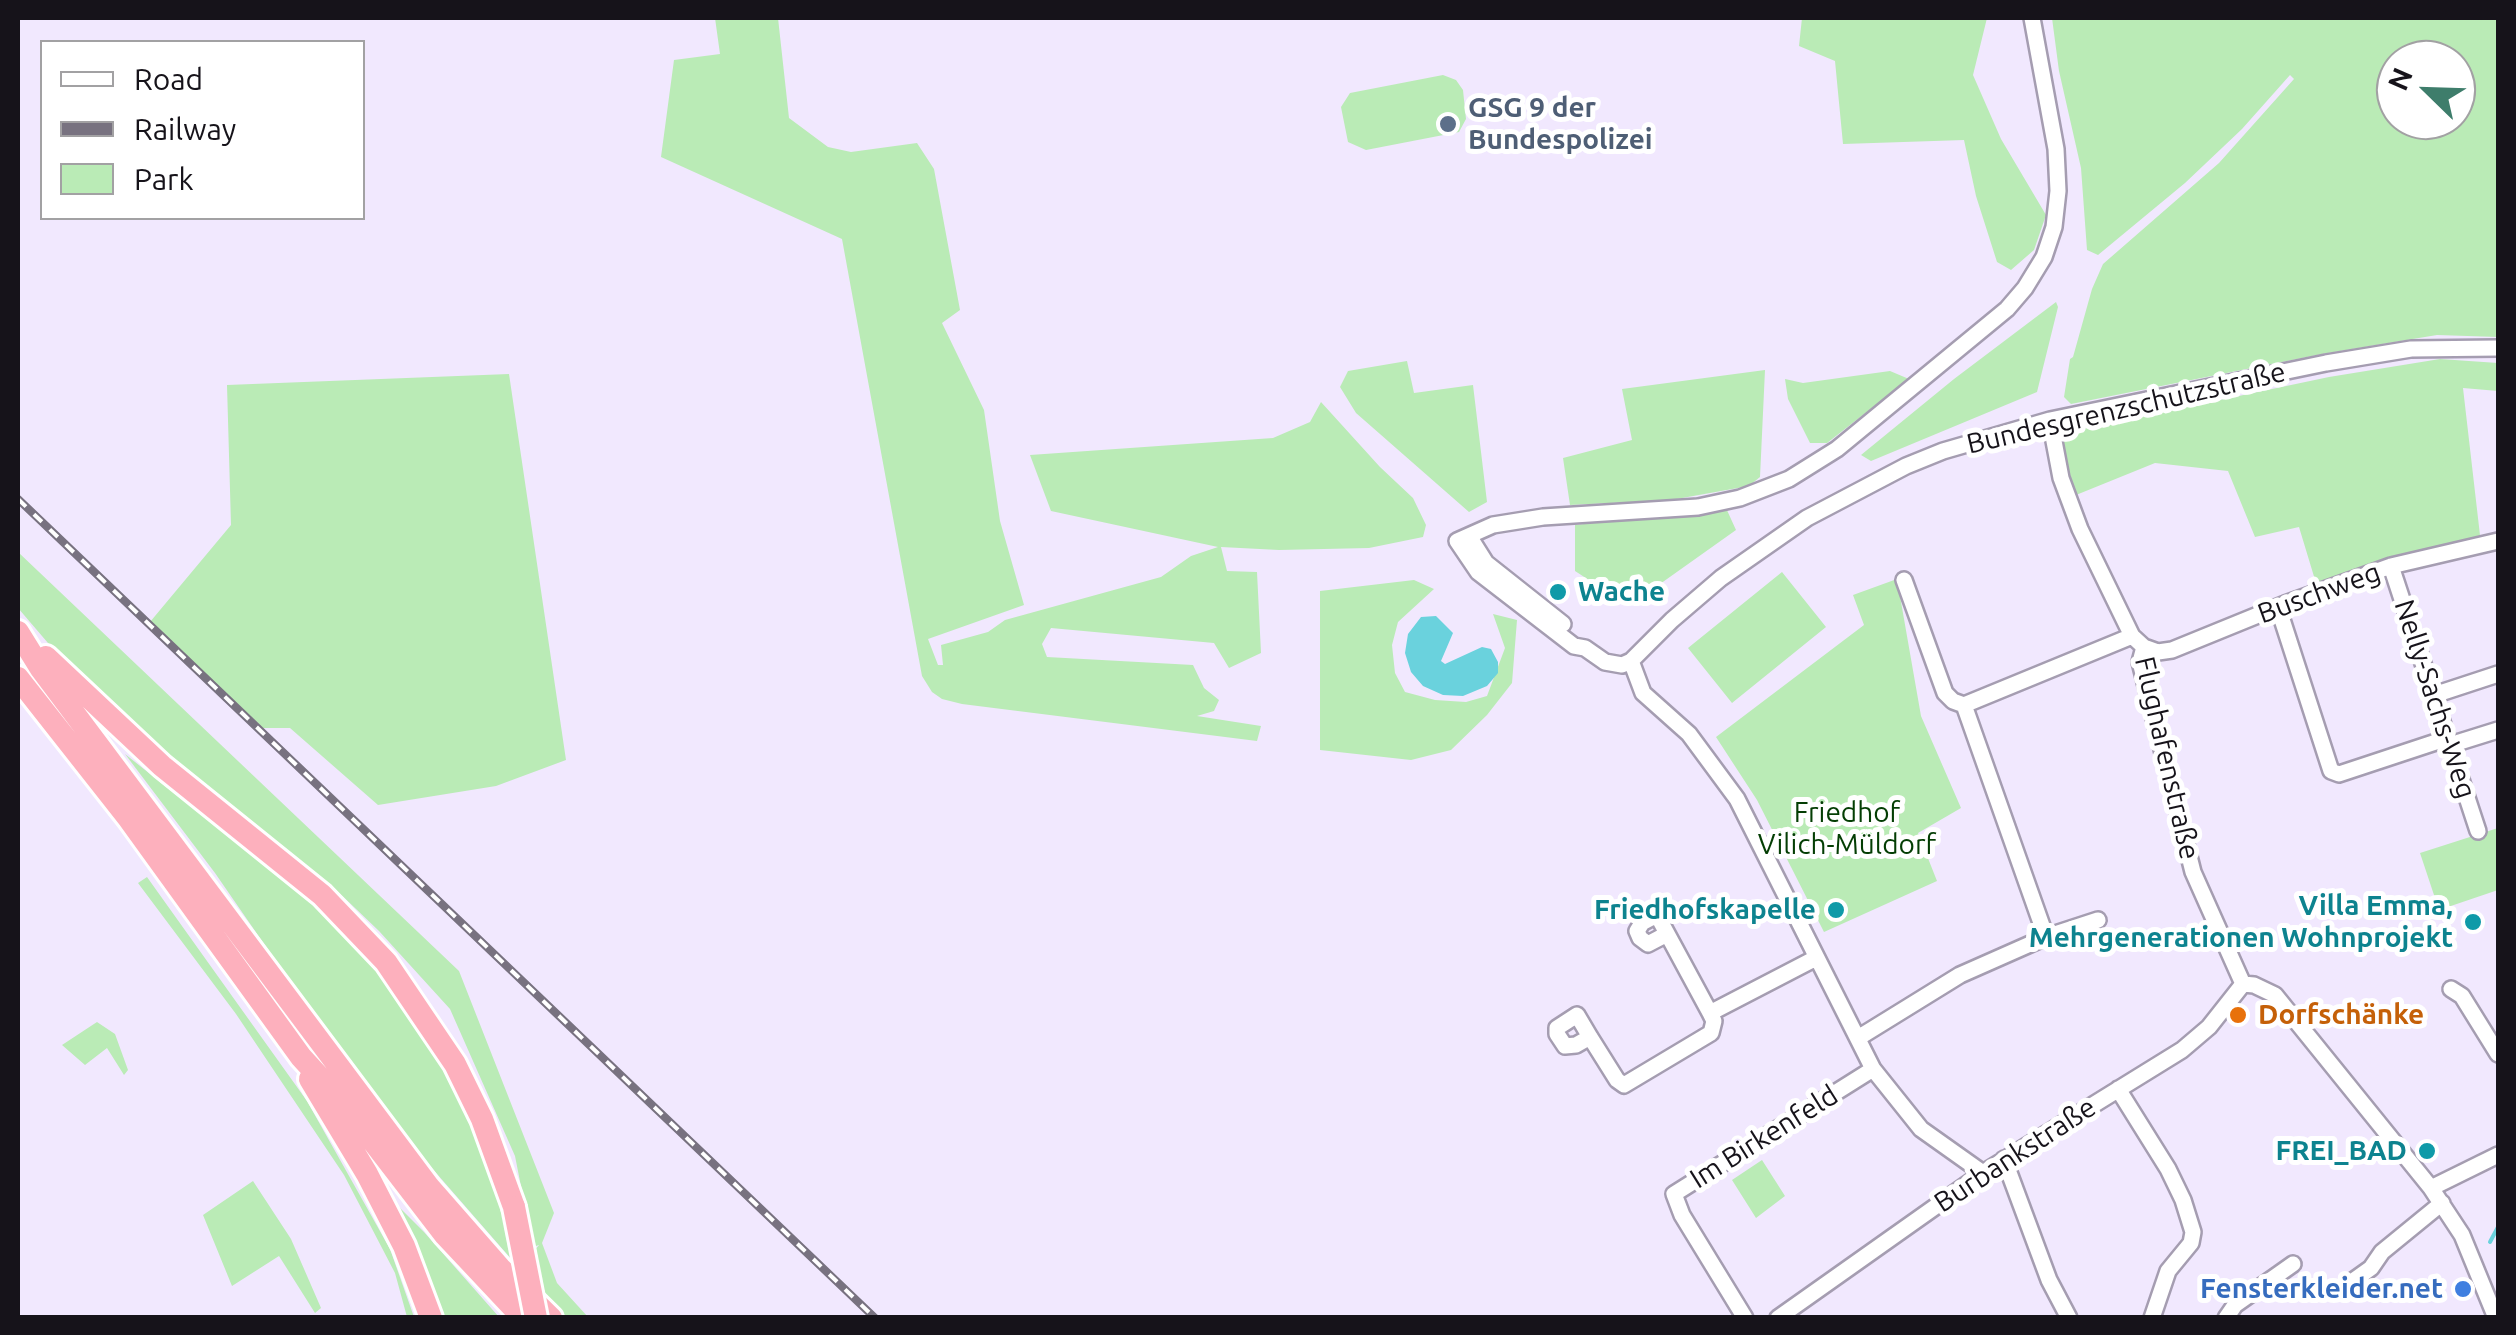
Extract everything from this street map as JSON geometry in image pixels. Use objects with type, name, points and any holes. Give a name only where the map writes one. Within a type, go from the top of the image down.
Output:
[{"type":"highway","points":[[18,631],[162,766],[322,895],[386,962],[455,1064],[482,1119],[514,1207],[536,1318]]},
{"type":"highway","points":[[18,631],[41,669],[428,1187],[551,1318]]},
{"type":"highway","points":[[18,678],[129,818],[300,1057],[346,1105],[445,1235],[522,1318]]},
{"type":"highway","points":[[300,1057],[404,1246],[431,1318]]},
{"type":"street","points":[[1983,1173],[1921,1129],[1873,1069],[1737,800],[1689,734],[1643,693],[1631,662],[1614,665],[1574,646],[1519,597],[1463,538],[1519,519],[1698,507],[1764,490],[1812,467],[1837,449],[1995,321],[2035,273],[2050,242],[2056,209],[2056,149],[2032,18]]},
{"type":"street","name":"Bundesgrenzschutzstraße","points":[[1631,662],[1696,598],[1806,518],[1906,466],[2050,420],[2326,362],[2411,349],[2498,348]]},
{"type":"street","name":"Flughafenstraße","points":[[2050,420],[2061,478],[2080,529],[2138,641],[2193,872],[2243,984]]},
{"type":"street","name":"Buschweg","points":[[1964,705],[2138,641],[2158,652],[2172,650],[2278,606],[2392,566],[2498,541]]},
{"type":"street","name":"Nelly-Sachs-Weg","points":[[2392,566],[2478,831]]},
{"type":"street","points":[[1904,580],[1945,693],[1964,705],[2046,937]]},
{"type":"street","points":[[2278,606],[2331,771],[2339,774],[2498,730]]},
{"type":"street","points":[[2434,695],[2498,674]]},
{"type":"street","points":[[1858,1038],[1960,975],[2046,937],[2098,920]]},
{"type":"street","points":[[1590,1037],[1616,1080],[1624,1085],[1710,1033],[1714,1021],[1667,934]]},
{"type":"street","points":[[1710,1013],[1816,958]]},
{"type":"street","points":[[2243,984],[2276,995],[2431,1188],[2462,1234],[2496,1318]]},
{"type":"street","name":"Burbankstraße","points":[[1778,1318],[2004,1159],[2182,1050],[2209,1027],[2243,984]]},
{"type":"street","points":[[2452,989],[2462,996],[2498,1054]]},
{"type":"street","name":"Im Birkenfeld","points":[[1745,1318],[1682,1215],[1674,1194],[1873,1069]]},
{"type":"street","points":[[2118,1089],[2168,1169],[2192,1232],[2191,1243],[2168,1271],[2152,1318]]},
{"type":"street","points":[[2431,1188],[2498,1154]]},
{"type":"street","points":[[2004,1159],[2048,1280],[2069,1318]]},
{"type":"street","points":[[2342,1288],[2371,1268],[2382,1252],[2442,1203]]},
{"type":"street","points":[[2226,1318],[2249,1294],[2293,1264]]},
{"type":"street","points":[[1803,1300],[1812,1318]]},
{"type":"green space","points":[[715,18],[778,18],[789,118],[828,147],[851,152],[917,143],[934,169],[960,310],[942,323],[984,410],[1000,521],[1024,605],[928,639],[938,665],[943,665],[941,645],[988,632],[1005,620],[1161,577],[1191,556],[1218,547],[1051,511],[1030,455],[1273,438],[1310,422],[1321,402],[1413,498],[1426,525],[1423,537],[1369,548],[1221,547],[1227,571],[1257,572],[1261,653],[1229,668],[1214,643],[1051,628],[1042,644],[1047,657],[1193,665],[1204,688],[1219,700],[1214,711],[1197,716],[1261,726],[1257,741],[962,704],[932,692],[922,676],[842,239],[661,157],[674,60],[720,54]]},
{"type":"green space","points":[[1802,18],[1987,18],[1973,75],[2001,139],[2046,215],[2034,250],[2011,270],[1997,262],[1976,196],[1964,140],[1843,144],[1835,61],[1799,46]]},
{"type":"green space","points":[[2052,18],[2498,18],[2498,337],[2437,335],[2071,404],[2064,397],[2070,359],[2103,264],[2219,163],[2294,79],[2290,75],[2242,129],[2185,183],[2098,255],[2087,250],[2081,168],[2059,71]]},
{"type":"green space","points":[[1443,75],[1456,80],[1463,90],[1466,119],[1459,132],[1366,150],[1348,142],[1341,107],[1350,93]]},
{"type":"green space","points":[[2056,302],[2037,392],[1871,461],[1861,455],[1954,379]]},
{"type":"green space","points":[[2440,359],[2498,363],[2498,391],[2463,388],[2481,544],[2319,593],[2299,527],[2255,537],[2228,471],[2155,463],[2076,495],[2057,441],[2063,433],[2329,377]]},
{"type":"green space","points":[[1407,361],[1414,393],[1473,385],[1487,502],[1469,512],[1356,413],[1340,387],[1348,371]]},
{"type":"green space","points":[[1765,370],[1760,477],[1749,486],[1671,500],[1570,505],[1563,458],[1632,440],[1622,389]]},
{"type":"green space","points":[[1890,371],[1909,379],[1827,443],[1810,443],[1788,399],[1785,379],[1803,383]]},
{"type":"green space","points":[[509,374],[566,760],[496,786],[378,805],[290,728],[263,728],[150,622],[231,525],[227,385]]},
{"type":"green space","points":[[1726,508],[1736,530],[1629,606],[1575,571],[1575,525]]},
{"type":"green space","points":[[18,552],[459,971],[554,1213],[542,1243],[557,1283],[588,1317],[564,1317],[547,1300],[533,1252],[539,1245],[533,1247],[515,1156],[450,1009],[332,886],[158,749],[54,650],[18,608]]},
{"type":"green space","points":[[1782,572],[1826,627],[1732,703],[1688,648]]},
{"type":"green space","name":"Friedhof Vilich-Müldorf","points":[[1897,579],[1921,716],[1961,808],[1918,833],[1937,881],[1824,932],[1757,800],[1716,737],[1864,625],[1853,595]]},
{"type":"green space","points":[[1414,580],[1434,589],[1398,622],[1392,645],[1395,673],[1405,692],[1435,700],[1466,702],[1487,696],[1505,648],[1493,614],[1517,620],[1512,683],[1487,715],[1451,750],[1411,760],[1320,750],[1320,591]]},
{"type":"green space","points":[[125,754],[326,914],[362,949],[429,1035],[490,1164],[519,1268],[369,1096],[215,873]]},
{"type":"green space","points":[[2498,828],[2498,890],[2439,910],[2420,853]]},
{"type":"green space","points":[[147,877],[307,1101],[390,1249],[414,1317],[407,1317],[395,1273],[344,1175],[236,1014],[138,883]]},
{"type":"green space","points":[[97,1022],[115,1034],[128,1070],[124,1075],[107,1048],[85,1065],[62,1045]]},
{"type":"green space","points":[[1762,1160],[1785,1196],[1756,1218],[1732,1180]]},
{"type":"green space","points":[[253,1181],[291,1239],[321,1308],[315,1313],[279,1256],[232,1286],[203,1215]]},
{"type":"green space","points":[[393,1201],[499,1317],[443,1317],[419,1250]]},
{"type":"water","points":[[1436,616],[1453,633],[1441,661],[1445,664],[1482,647],[1491,649],[1498,662],[1498,673],[1487,686],[1463,696],[1443,695],[1423,686],[1411,672],[1405,653],[1408,634],[1421,617]]},
{"type":"waterway","points":[[2490,1242],[2498,1227]]},
{"type":"railway","points":[[18,499],[875,1318]]},
{"type":"place","name":"GSG 9 der Bundespolizei","points":[[1448,124]]},
{"type":"place","name":"Wache","points":[[1558,592]]},
{"type":"place","name":"Friedhofskapelle","points":[[1836,910]]},
{"type":"place","name":"Villa Emma, Mehrgenerationen Wohnprojekt","points":[[2473,922]]},
{"type":"place","name":"Dorfschänke","points":[[2238,1015]]},
{"type":"place","name":"FREI_BAD","points":[[2427,1151]]},
{"type":"place","name":"Fensterkleider.net","points":[[2463,1289]]}]
